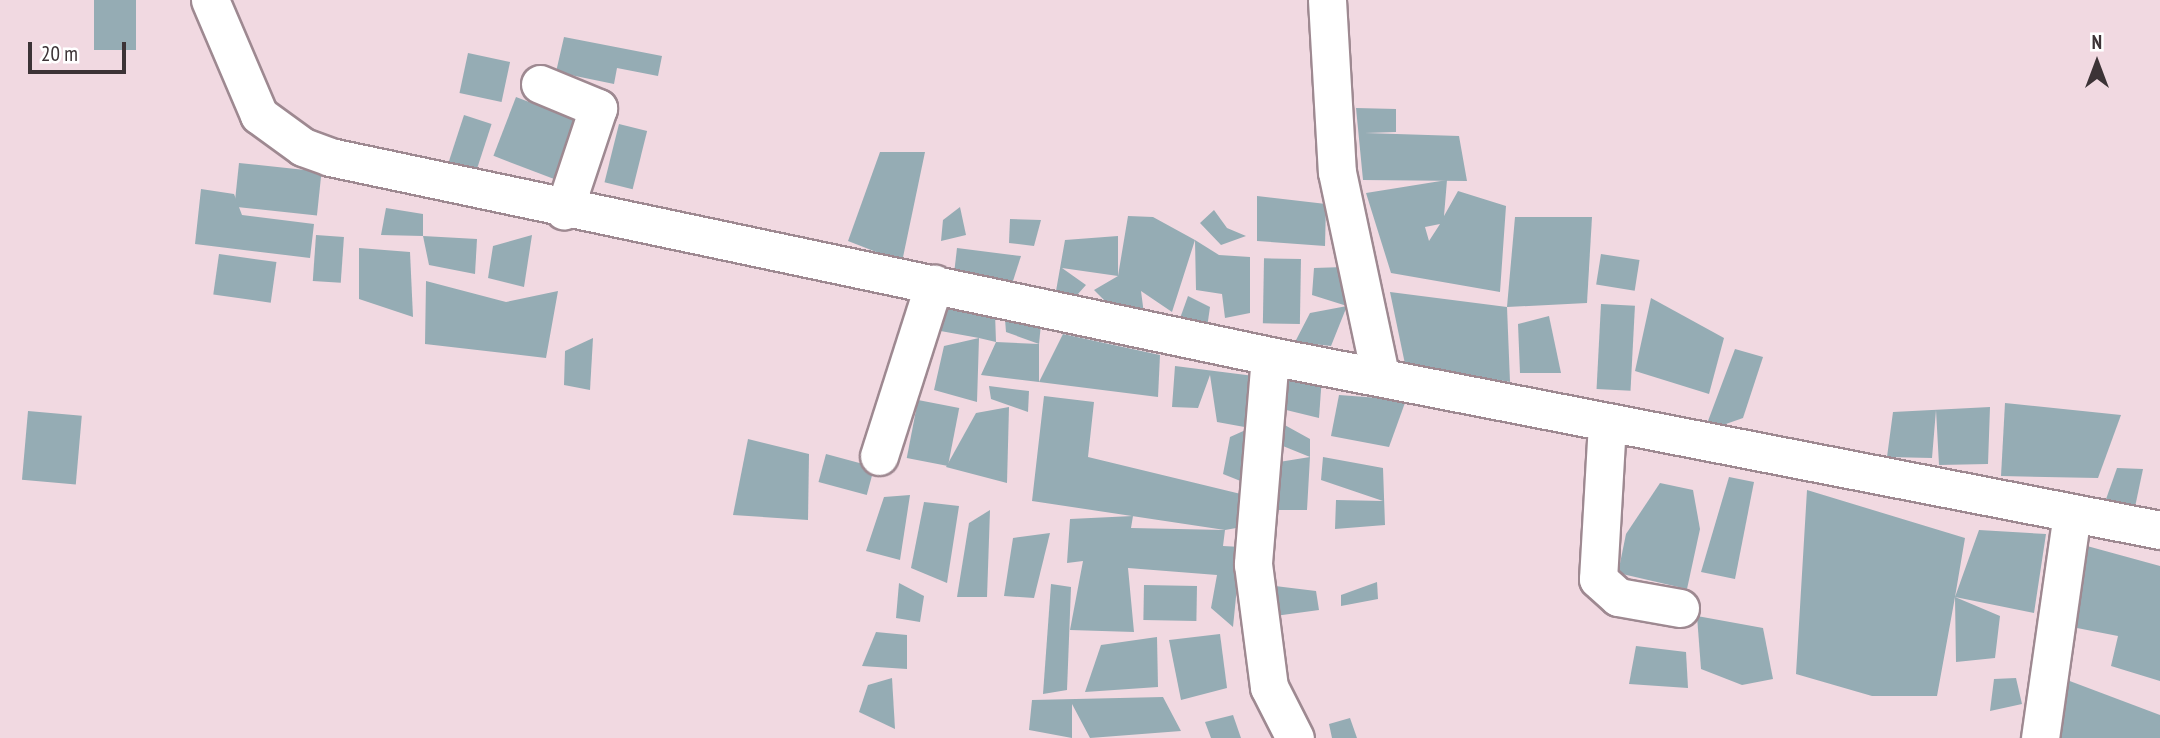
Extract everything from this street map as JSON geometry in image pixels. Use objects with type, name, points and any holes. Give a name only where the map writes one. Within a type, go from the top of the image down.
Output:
[{"type":"street","points":[[210,0],[259,115],[303,147],[564,209],[1270,356],[1380,374],[1607,423],[2160,530]]},
{"type":"street","points":[[1327,0],[1337,172],[1380,374]]},
{"type":"street","points":[[540,83],[598,108],[564,209]]},
{"type":"street","points":[[879,456],[933,284]]},
{"type":"street","points":[[1270,356],[1253,564],[1269,687],[1295,738]]},
{"type":"street","points":[[1607,423],[1598,579],[1618,597],[1680,608]]},
{"type":"street","points":[[2040,738],[2072,513]]},
{"type":"building","points":[[94,0],[136,0],[136,50],[94,50]]},
{"type":"building","points":[[564,37],[662,56],[658,76],[617,68],[614,84],[556,72]]},
{"type":"building","points":[[468,53],[510,62],[502,102],[459,93]]},
{"type":"building","points":[[516,97],[577,120],[554,179],[493,156]]},
{"type":"building","points":[[1356,108],[1396,109],[1396,132],[1365,133],[1459,136],[1467,181],[1363,180]]},
{"type":"building","points":[[464,115],[492,124],[473,180],[446,171]]},
{"type":"building","points":[[619,124],[647,131],[633,189],[604,182]]},
{"type":"building","points":[[880,152],[925,152],[902,262],[848,241]]},
{"type":"building","points":[[239,163],[322,172],[317,215],[234,207]]},
{"type":"building","points":[[1447,180],[1444,216],[1458,191],[1506,206],[1500,292],[1391,273],[1366,193]],"holes":[[[1440,224],[1429,241],[1425,227]]]},
{"type":"building","points":[[201,189],[234,194],[242,215],[314,224],[310,258],[195,244]]},
{"type":"building","points":[[1257,196],[1326,204],[1325,246],[1257,241]]},
{"type":"building","points":[[960,207],[966,235],[941,241],[943,220]]},
{"type":"building","points":[[386,208],[423,214],[423,236],[381,235]]},
{"type":"building","points":[[1214,210],[1227,228],[1246,236],[1221,245],[1200,223]]},
{"type":"building","points":[[1128,216],[1153,217],[1195,240],[1172,312],[1141,291],[1144,314],[1110,306],[1094,290],[1118,276]]},
{"type":"building","points":[[1515,217],[1592,217],[1587,303],[1507,307]]},
{"type":"building","points":[[1010,219],[1041,220],[1034,246],[1009,243]]},
{"type":"building","points":[[316,235],[344,237],[341,283],[313,281]]},
{"type":"building","points":[[532,235],[524,287],[488,278],[493,246]]},
{"type":"building","points":[[423,236],[477,239],[475,274],[429,265]]},
{"type":"building","points":[[1118,236],[1118,276],[1062,268],[1086,285],[1077,295],[1056,291],[1065,240]]},
{"type":"building","points":[[1195,240],[1219,255],[1250,257],[1250,313],[1225,318],[1222,294],[1196,290]]},
{"type":"building","points":[[359,248],[410,252],[413,317],[359,299]]},
{"type":"building","points":[[957,248],[1021,256],[1012,284],[954,274]]},
{"type":"building","points":[[219,254],[276,262],[271,303],[213,295]]},
{"type":"building","points":[[1601,254],[1640,260],[1635,291],[1596,285]]},
{"type":"building","points":[[1264,258],[1301,259],[1300,324],[1263,323]]},
{"type":"building","points":[[1344,267],[1347,306],[1312,295],[1314,268]]},
{"type":"building","points":[[426,281],[506,302],[558,291],[546,358],[425,344]]},
{"type":"building","points":[[1390,292],[1507,307],[1510,382],[1405,364]]},
{"type":"building","points":[[1188,296],[1210,307],[1207,328],[1178,324]]},
{"type":"building","points":[[1651,298],[1724,338],[1709,394],[1635,371]]},
{"type":"building","points":[[943,304],[995,313],[996,342],[935,330]]},
{"type":"building","points":[[1601,304],[1635,306],[1631,391],[1597,389]]},
{"type":"building","points":[[1347,306],[1331,346],[1295,342],[1310,313]]},
{"type":"building","points":[[1549,316],[1561,373],[1520,373],[1518,324]]},
{"type":"building","points":[[1005,319],[1041,324],[1039,344],[1006,332]]},
{"type":"building","points":[[1063,334],[1160,355],[1158,397],[1039,382]]},
{"type":"building","points":[[593,338],[590,390],[564,385],[565,351]]},
{"type":"building","points":[[979,338],[977,402],[934,390],[944,346]]},
{"type":"building","points":[[996,342],[1039,344],[1039,382],[981,375]]},
{"type":"building","points":[[1735,349],[1763,357],[1743,418],[1723,425],[1708,421]]},
{"type":"building","points":[[1175,366],[1254,376],[1248,484],[1223,474],[1230,437],[1250,428],[1217,422],[1210,375],[1198,408],[1172,407]]},
{"type":"building","points":[[1322,376],[1319,418],[1278,408],[1281,378]]},
{"type":"building","points":[[989,386],[1029,391],[1028,412],[991,399]]},
{"type":"building","points":[[1339,395],[1406,400],[1389,447],[1331,436]]},
{"type":"building","points":[[1044,396],[1094,402],[1088,457],[1245,495],[1242,527],[1225,530],[1032,501]]},
{"type":"building","points":[[918,400],[959,408],[948,466],[907,458]]},
{"type":"building","points":[[2005,403],[2121,415],[2098,478],[2001,476]]},
{"type":"building","points":[[1009,407],[1007,483],[946,467],[976,413]]},
{"type":"building","points":[[1990,407],[1988,464],[1939,465],[1936,410],[1932,458],[1887,457],[1893,412]]},
{"type":"building","points":[[28,411],[82,416],[76,484],[22,480]]},
{"type":"building","points":[[1281,423],[1310,439],[1310,457],[1278,444]]},
{"type":"building","points":[[748,439],[809,454],[808,520],[733,515]]},
{"type":"building","points":[[826,454],[874,467],[867,495],[818,482]]},
{"type":"building","points":[[1310,457],[1307,510],[1277,510],[1279,462]]},
{"type":"building","points":[[1323,457],[1383,468],[1385,525],[1335,529],[1336,500],[1383,501],[1321,480]]},
{"type":"building","points":[[2117,468],[2143,469],[2135,507],[2105,502]]},
{"type":"building","points":[[1729,477],[1754,482],[1735,579],[1701,572]]},
{"type":"building","points":[[1660,483],[1693,490],[1700,529],[1687,589],[1618,573],[1626,534]]},
{"type":"building","points":[[1807,490],[1965,538],[1937,696],[1872,696],[1796,674]]},
{"type":"building","points":[[910,495],[900,560],[866,551],[884,497]]},
{"type":"building","points":[[924,502],[959,506],[947,583],[911,568]]},
{"type":"building","points":[[990,510],[987,597],[957,597],[969,523]]},
{"type":"building","points":[[1133,516],[1131,528],[1225,530],[1223,546],[1241,547],[1233,627],[1211,608],[1217,575],[1128,568],[1134,632],[1070,630],[1083,561],[1067,563],[1070,519]]},
{"type":"building","points":[[1979,530],[2046,534],[2034,613],[1955,597]]},
{"type":"building","points":[[1050,533],[1034,598],[1004,596],[1013,538]]},
{"type":"building","points":[[2087,546],[2160,566],[2160,681],[2111,666],[2118,636],[2077,628]]},
{"type":"building","points":[[1377,582],[1378,599],[1341,606],[1341,595]]},
{"type":"building","points":[[899,583],[924,596],[920,622],[896,618]]},
{"type":"building","points":[[1051,584],[1071,587],[1067,690],[1043,694]]},
{"type":"building","points":[[1144,585],[1197,586],[1196,621],[1143,620]]},
{"type":"building","points":[[1275,586],[1316,591],[1319,610],[1275,616]]},
{"type":"building","points":[[1955,597],[2000,616],[1995,658],[1956,662]]},
{"type":"building","points":[[1697,616],[1763,628],[1773,679],[1742,685],[1701,669]]},
{"type":"building","points":[[876,632],[907,635],[907,669],[862,666]]},
{"type":"building","points":[[1220,634],[1227,688],[1181,700],[1169,640]]},
{"type":"building","points":[[1157,637],[1158,687],[1085,692],[1101,645]]},
{"type":"building","points":[[1636,646],[1686,652],[1688,688],[1629,684]]},
{"type":"building","points":[[892,678],[895,729],[859,712],[868,685]]},
{"type":"building","points":[[2016,678],[2022,704],[1990,711],[1994,679]]},
{"type":"building","points":[[2067,680],[2160,715],[2160,738],[2055,738]]},
{"type":"building","points":[[1163,697],[1181,731],[1090,738],[1072,704],[1072,738],[1029,730],[1032,700]]},
{"type":"building","points":[[1233,715],[1241,738],[1211,738],[1205,722]]},
{"type":"building","points":[[1350,718],[1357,738],[1332,738],[1329,724]]}]
